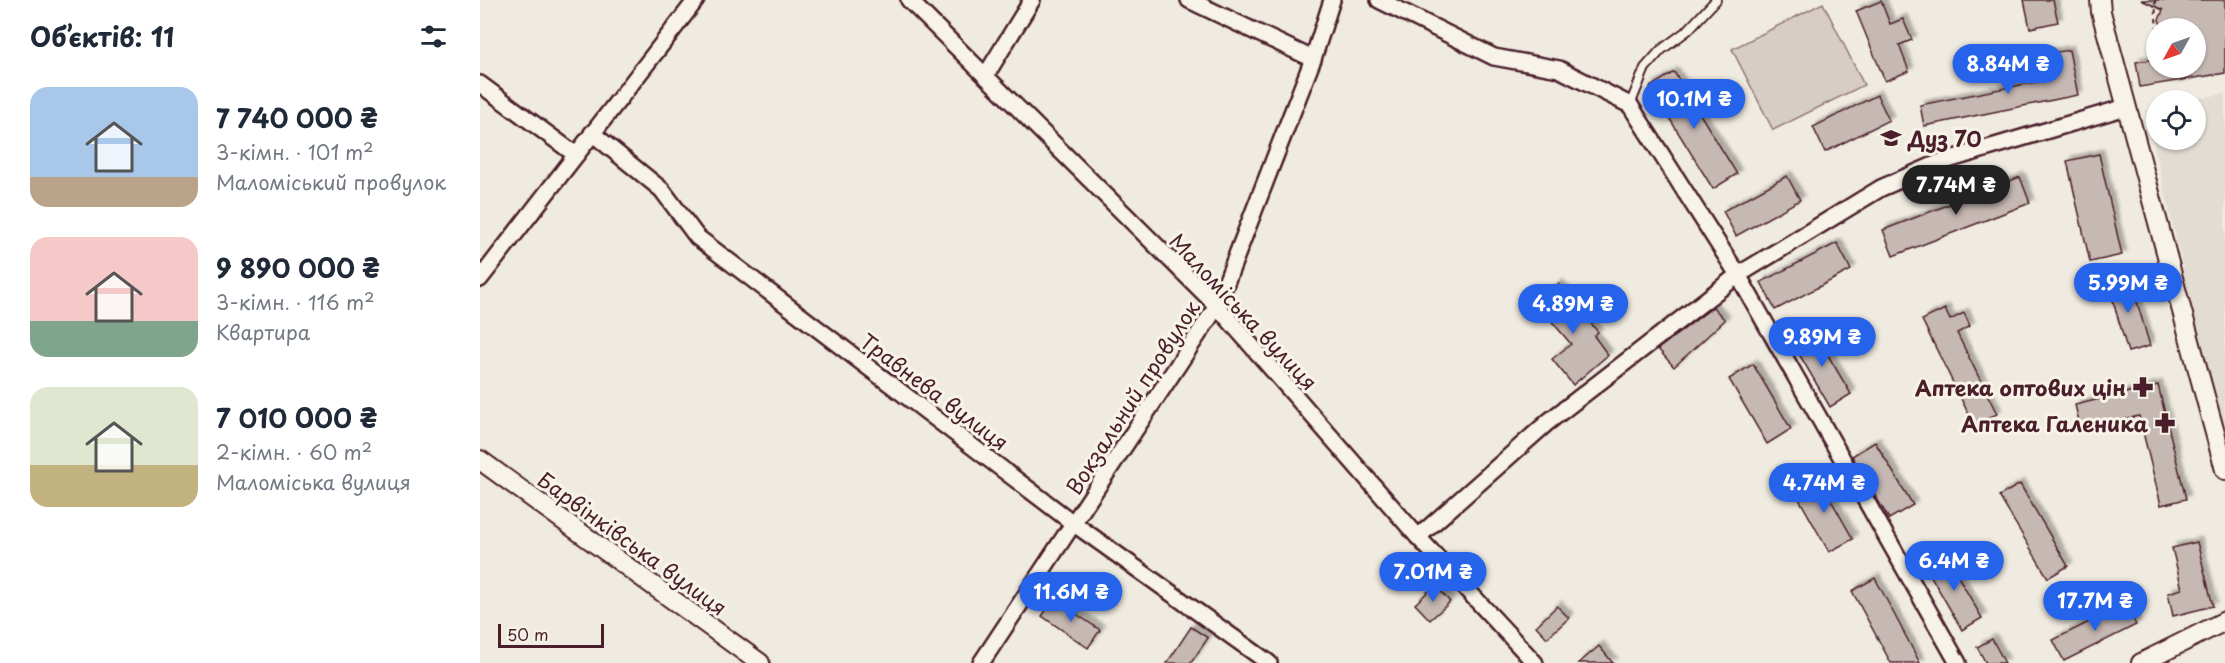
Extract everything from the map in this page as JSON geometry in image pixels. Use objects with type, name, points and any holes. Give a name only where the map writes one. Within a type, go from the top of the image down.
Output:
[{"type":"street","points":[[480,279],[696,0]]},
{"type":"street","name":"Маломіська вулиця","points":[[909,0],[1217,306],[1418,537],[1535,663]]},
{"type":"street","points":[[986,75],[1032,0]]},
{"type":"street","points":[[1189,0],[1313,59]]},
{"type":"street","name":"Вокзальний провулок","points":[[981,663],[1217,306],[1313,59],[1332,0]]},
{"type":"street","points":[[1379,0],[1494,57],[1559,69],[1630,105],[1738,275],[1958,663]]},
{"type":"street","points":[[2100,0],[2126,106],[2225,470]]},
{"type":"street","points":[[480,84],[576,155]]},
{"type":"street","points":[[1418,537],[1548,422],[1738,275],[1881,188],[1941,162],[2126,106]]},
{"type":"street","name":"Травнева вулиця","points":[[592,134],[662,190],[697,237],[1073,523],[1269,663]]},
{"type":"street","name":"Барвінківська вулиця","points":[[480,460],[760,663]]},
{"type":"street","points":[[2141,663],[2225,621]]},
{"type":"lane","points":[[1630,105],[1645,68],[1661,50],[1688,30],[1716,0]]},
{"type":"path","points":[[2155,0],[2156,18]]},
{"type":"shaded area","points":[[1823,3],[1864,85],[1773,130],[1732,49]]},
{"type":"shaded area","points":[[2225,93],[2225,447],[2155,150],[2206,150],[2206,97]]},
{"type":"building","points":[[2024,0],[2053,0],[2058,22],[2030,28]]},
{"type":"building","points":[[2141,0],[2225,0],[2225,73],[2206,76],[2206,18],[2160,18],[2163,10]]},
{"type":"building","points":[[1881,1],[1890,24],[1903,19],[1912,40],[1899,45],[1909,71],[1885,81],[1856,11]]},
{"type":"building","points":[[2069,50],[2078,95],[1924,126],[1920,105],[2051,79],[2046,54]]},
{"type":"building","points":[[2146,61],[2146,78],[2195,78],[2140,87],[2136,62]]},
{"type":"building","points":[[1674,72],[1737,174],[1713,189],[1650,87]]},
{"type":"building","points":[[1877,95],[1889,120],[1825,152],[1813,127]]},
{"type":"building","points":[[2099,154],[2122,255],[2090,262],[2067,161]]},
{"type":"building","points":[[1787,176],[1800,200],[1736,236],[1723,211]]},
{"type":"building","points":[[2020,177],[2030,203],[1893,256],[1883,230]]},
{"type":"building","points":[[1837,243],[1851,270],[1775,310],[1761,282]]},
{"type":"building","points":[[2129,275],[2150,346],[2128,352],[2107,281]]},
{"type":"building","points":[[1558,284],[1598,332],[1594,336],[1608,355],[1573,385],[1552,359],[1571,344],[1536,303]]},
{"type":"building","points":[[1713,307],[1725,320],[1674,367],[1658,349]]},
{"type":"building","points":[[1945,309],[1950,320],[1964,313],[1970,326],[1957,333],[1997,414],[1974,425],[1922,320]]},
{"type":"building","points":[[1813,330],[1851,394],[1830,407],[1792,342]]},
{"type":"building","points":[[1753,364],[1791,429],[1767,444],[1729,379]]},
{"type":"building","points":[[2158,385],[2186,499],[2161,505],[2139,416],[2081,430],[2075,405]]},
{"type":"building","points":[[1875,442],[1913,505],[1889,519],[1852,456]]},
{"type":"building","points":[[1818,477],[1853,539],[1829,552],[1794,490]]},
{"type":"building","points":[[2020,484],[2068,566],[2048,578],[1999,496]]},
{"type":"building","points":[[2197,542],[2213,606],[2173,616],[2168,593],[2182,589],[2172,548]]},
{"type":"building","points":[[1945,554],[1982,618],[1962,630],[1925,566]]},
{"type":"building","points":[[1875,578],[1920,663],[1891,663],[1852,591]]},
{"type":"building","points":[[1435,585],[1450,602],[1430,620],[1415,604]]},
{"type":"building","points":[[1054,599],[1100,630],[1088,648],[1042,616]]},
{"type":"building","points":[[2125,604],[2136,625],[2064,661],[2053,640]]},
{"type":"building","points":[[1557,606],[1569,618],[1547,638],[1536,626]]},
{"type":"building","points":[[1191,627],[1208,638],[1191,663],[1167,663]]},
{"type":"building","points":[[1992,639],[2005,663],[1986,663],[1977,647]]},
{"type":"building","points":[[1599,646],[1613,663],[1579,663]]},
{"type":"place","name":"Дуз 70","points":[[1891,138]]},
{"type":"place","name":"Аптека оптових цін","points":[[2143,387]]},
{"type":"place","name":"Аптека Галеника","points":[[2165,423]]}]
